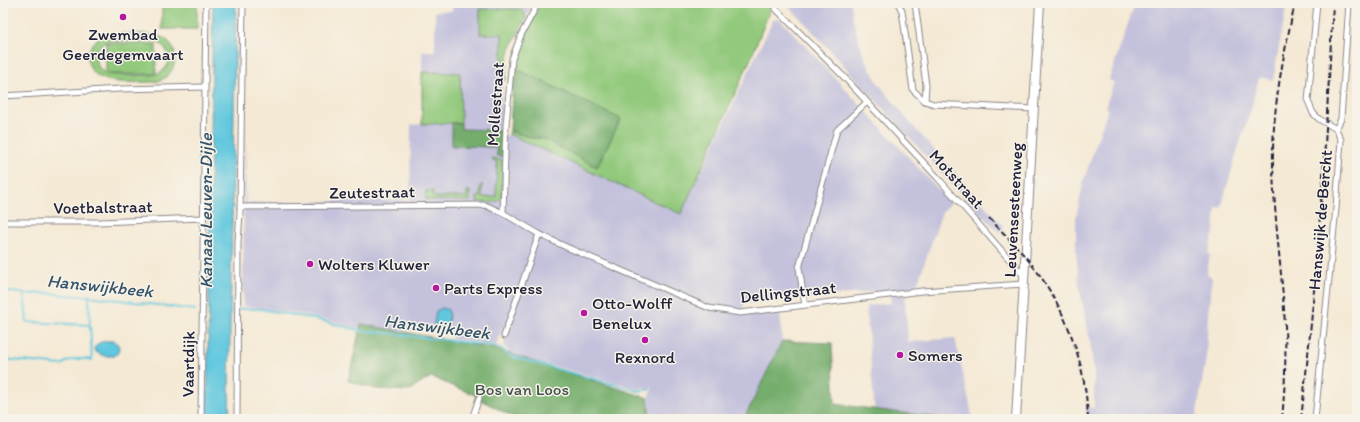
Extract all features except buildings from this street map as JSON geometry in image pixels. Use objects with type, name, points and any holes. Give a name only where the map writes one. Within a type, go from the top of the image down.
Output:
[{"type":"main road","name":"Leuvensesteenweg","points":[[1016,419],[1040,3]]},
{"type":"street","name":"Vaartdijk","points":[[201,419],[206,3]]},
{"type":"street","points":[[237,419],[238,242],[240,207],[243,3]]},
{"type":"street","name":"Mollestraat","points":[[503,213],[506,125],[512,59],[521,35],[538,3]]},
{"type":"street","points":[[898,3],[902,11],[913,90],[925,101],[934,104],[1034,109]]},
{"type":"street","points":[[915,3],[926,85],[925,101]]},
{"type":"street","points":[[1317,3],[1308,101],[1313,113],[1319,119],[1336,129]]},
{"type":"street","name":"Hanswijk de Bercht","points":[[1315,419],[1341,147],[1341,140],[1336,129],[1341,119],[1349,3]]},
{"type":"street","name":"Motstraat","points":[[776,9],[867,102],[937,177],[1025,280]]},
{"type":"street","points":[[3,96],[120,89],[205,88]]},
{"type":"street","points":[[805,305],[800,268],[837,130],[867,102]]},
{"type":"street","name":"Zeutestraat","points":[[240,207],[485,205],[503,213]]},
{"type":"street","name":"Dellingstraat","points":[[503,213],[539,234],[564,246],[709,308],[740,313],[1025,280]]},
{"type":"street","name":"Voetbalstraat","points":[[3,222],[100,222],[203,218]]},
{"type":"street","points":[[504,336],[539,234]]},
{"type":"street","points":[[472,419],[479,398]]},
{"type":"shaded area","points":[[452,3],[534,3],[526,18],[526,14],[519,9],[480,9],[502,34],[502,138],[509,134],[681,214],[773,20],[779,19],[782,21],[951,203],[942,212],[916,288],[905,298],[908,342],[955,338],[973,419],[877,419],[875,417],[866,306],[891,303],[890,290],[809,298],[806,295],[798,296],[797,300],[744,303],[742,314],[780,311],[782,341],[744,419],[650,419],[648,398],[653,386],[638,389],[510,354],[504,345],[512,325],[505,323],[496,345],[452,339],[451,326],[389,332],[370,331],[303,314],[243,306],[245,111],[246,203],[410,200],[411,125],[422,124],[422,51],[435,51],[435,11],[452,11]]},
{"type":"shaded area","points":[[783,3],[851,3],[853,20],[865,59],[878,83],[911,124],[1004,227],[999,232],[961,194],[805,23]]},
{"type":"shaded area","points":[[1135,3],[1287,3],[1273,80],[1259,77],[1250,113],[1238,148],[1221,208],[1216,208],[1214,233],[1208,254],[1210,254],[1207,274],[1212,278],[1206,357],[1196,419],[1087,419],[1086,407],[1094,408],[1094,372],[1090,341],[1079,285],[1076,251],[1076,217],[1084,179],[1108,109],[1105,108],[1114,82],[1109,80]]},
{"type":"green space","points":[[162,3],[197,3],[197,29],[162,29]]},
{"type":"green space","points":[[541,3],[770,3],[772,5],[751,58],[681,214],[509,134],[510,131],[533,138],[542,138],[597,167],[620,119],[519,70],[513,74],[516,54],[522,39]]},
{"type":"green space","points":[[480,9],[521,9],[525,15],[526,18],[510,49],[507,62],[506,80],[502,81],[502,34],[480,34]]},
{"type":"green space","points":[[108,34],[156,35],[168,41],[173,47],[175,62],[168,75],[162,80],[154,82],[122,82],[104,79],[96,75],[88,63],[90,48],[100,37]],"holes":[[[109,41],[154,41],[165,48],[168,59],[168,64],[165,68],[156,74],[156,44],[106,43],[106,73],[97,65],[97,51],[104,43]],[[107,74],[156,74],[149,75]]]},
{"type":"green space","points":[[519,70],[621,119],[597,167],[542,138],[533,138],[510,131],[513,74]]},
{"type":"green space","points":[[422,72],[460,73],[461,123],[422,124]]},
{"type":"green space","points":[[452,123],[461,123],[461,129],[500,130],[503,156],[497,156],[496,147],[452,146]]},
{"type":"green space","points":[[492,158],[502,160],[502,197],[500,200],[494,202],[477,202],[477,197],[480,197],[480,187],[482,184],[482,197],[496,197],[497,161],[493,161]]},
{"type":"green space","points":[[426,191],[433,191],[433,197],[467,197],[467,191],[470,191],[470,201],[426,200]]},
{"type":"green space","name":"Bos van Loos","points":[[361,324],[495,349],[648,398],[650,419],[517,419],[477,398],[477,396],[431,377],[409,391],[376,389],[348,381]]},
{"type":"green space","points":[[782,341],[832,343],[835,404],[948,419],[744,419]]},
{"type":"water","points":[[213,3],[236,3],[229,390],[230,419],[207,419]]},
{"type":"water","points":[[442,308],[448,310],[449,313],[448,330],[436,330],[434,324],[436,311]]},
{"type":"water","points":[[115,341],[118,345],[119,350],[115,356],[104,356],[96,352],[94,349],[99,343]]},
{"type":"waterway","name":"Hanswijkbeek","points":[[3,291],[29,294],[47,293],[89,296],[195,310]]},
{"type":"waterway","points":[[24,293],[27,322],[90,325],[89,297]]},
{"type":"waterway","name":"Hanswijkbeek","points":[[239,309],[260,309],[311,318],[363,331],[494,346],[502,349],[510,356],[638,391],[650,389]]},
{"type":"waterway","points":[[3,359],[62,365],[68,361],[76,359],[92,360],[90,325]]},
{"type":"railway","points":[[1282,419],[1285,372],[1285,325],[1275,205],[1273,144],[1279,83],[1295,3]]},
{"type":"railway","points":[[1301,419],[1312,315],[1333,3]]},
{"type":"railway","points":[[989,218],[1031,263],[1053,296],[1062,313],[1080,365],[1087,401],[1088,419]]},
{"type":"place","name":"Zwembad Geerdegemvaart","points":[[123,17]]},
{"type":"place","name":"Wolters Kluwer","points":[[310,264]]},
{"type":"place","name":"Parts Express","points":[[436,288]]},
{"type":"place","name":"Otto-Wolff Benelux","points":[[584,313]]},
{"type":"place","name":"Rexnord","points":[[645,340]]},
{"type":"place","name":"Somers","points":[[900,355]]},
{"type":"water label","name":"Kanaal Leuven-Dijle","points":[[206,211]]}]
